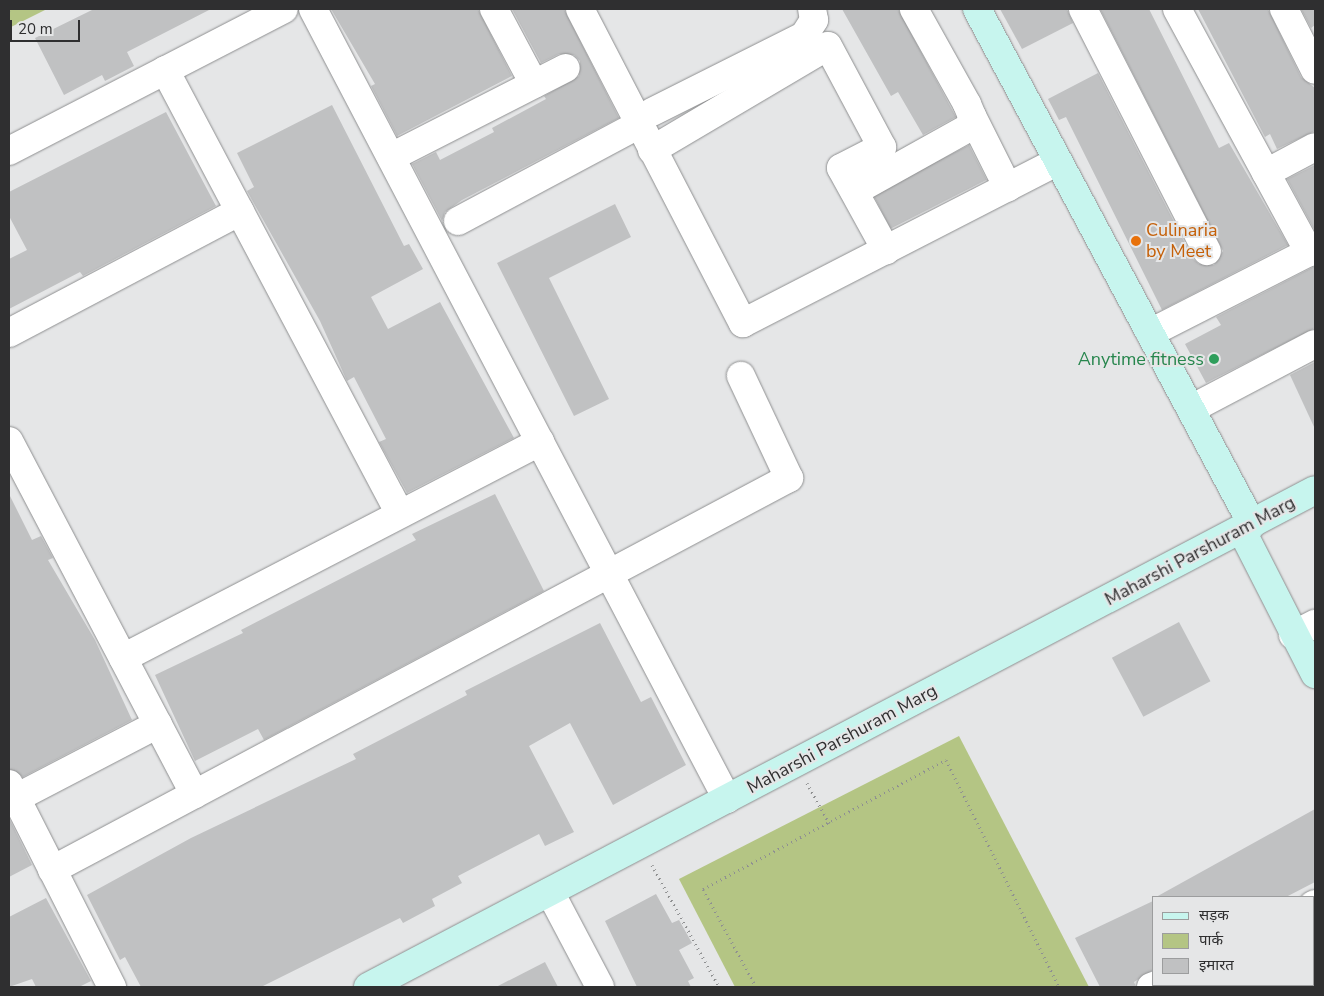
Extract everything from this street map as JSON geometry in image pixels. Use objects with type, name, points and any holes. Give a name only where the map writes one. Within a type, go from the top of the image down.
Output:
[{"type":"street","points":[[9,151],[284,9]]},
{"type":"street","points":[[313,9],[727,799]]},
{"type":"street","points":[[494,9],[534,84]]},
{"type":"street","points":[[580,9],[645,119],[652,150],[743,323],[1058,162]]},
{"type":"street","points":[[458,221],[645,119],[804,36],[814,20],[812,9]]},
{"type":"street","points":[[914,9],[972,116],[1008,188]]},
{"type":"street","points":[[977,9],[1191,409],[1246,526],[1304,630],[1315,674]]},
{"type":"street","points":[[1083,9],[1207,251]]},
{"type":"street","points":[[1150,333],[1312,250],[1266,173],[1177,9]]},
{"type":"street","points":[[1284,9],[1315,70]]},
{"type":"street","points":[[652,150],[828,46],[882,147],[841,168],[855,190],[886,250]]},
{"type":"street","points":[[391,157],[566,68]]},
{"type":"street","points":[[165,70],[400,514]]},
{"type":"street","points":[[855,190],[961,134],[970,127],[972,116]]},
{"type":"street","points":[[1266,173],[1315,147]]},
{"type":"street","points":[[9,333],[240,211]]},
{"type":"street","points":[[1191,409],[1315,344]]},
{"type":"street","points":[[52,870],[608,571],[789,478],[741,376]]},
{"type":"street","points":[[9,441],[194,794]]},
{"type":"street","points":[[123,658],[540,442]]},
{"type":"street","name":"Maharshi Parshuram Marg","points":[[368,987],[1315,490]]},
{"type":"street","points":[[112,987],[12,791],[158,724]]},
{"type":"street","points":[[550,892],[600,987]]},
{"type":"path","points":[[756,987],[703,889],[946,760],[1059,987]]},
{"type":"path","points":[[797,763],[829,823]]},
{"type":"path","points":[[641,845],[719,987]]},
{"type":"green space","points":[[9,9],[47,9],[9,28]]},
{"type":"green space","points":[[959,736],[1089,987],[735,987],[679,879]]},
{"type":"building","points":[[94,9],[211,9],[127,52],[134,66],[105,81],[102,75],[64,95],[35,38]]},
{"type":"building","points":[[331,9],[478,9],[512,76],[397,136],[371,86],[375,84]]},
{"type":"building","points":[[512,9],[564,9],[619,118],[462,200],[445,212],[442,221],[412,164],[436,152],[440,160],[494,132],[492,128],[546,99],[544,96],[579,76],[580,61],[574,55],[559,54],[541,63]]},
{"type":"building","points":[[842,9],[898,9],[956,117],[923,135],[898,92],[891,96]]},
{"type":"building","points":[[1000,9],[1067,9],[1073,23],[1022,49]]},
{"type":"building","points":[[1100,9],[1149,9],[1219,148],[1229,143],[1288,245],[1162,310],[1066,117],[1059,120],[1048,99],[1098,73],[1193,259],[1199,264],[1214,265],[1223,251]]},
{"type":"building","points":[[1198,9],[1268,9],[1301,77],[1315,88],[1315,131],[1277,149],[1270,134],[1265,137]]},
{"type":"building","points":[[1301,9],[1315,9],[1315,25],[1311,28]]},
{"type":"building","points":[[332,105],[404,246],[409,244],[423,269],[371,297],[388,329],[440,302],[514,438],[407,493],[379,442],[386,439],[354,377],[347,381],[320,321],[247,191],[254,187],[237,153]]},
{"type":"building","points":[[166,112],[216,206],[83,276],[80,272],[9,309],[9,259],[27,250],[9,216],[9,192]]},
{"type":"building","points":[[969,145],[987,180],[890,229],[873,194]]},
{"type":"building","points":[[1315,165],[1315,231],[1287,179]]},
{"type":"building","points":[[615,204],[631,237],[549,278],[609,399],[574,416],[497,263]]},
{"type":"building","points":[[1315,266],[1315,328],[1206,383],[1185,344],[1221,325],[1216,317]]},
{"type":"building","points":[[1315,362],[1315,429],[1290,375]]},
{"type":"building","points":[[9,494],[32,540],[41,536],[53,558],[48,560],[95,640],[132,720],[23,777],[9,769]]},
{"type":"building","points":[[495,494],[544,591],[264,740],[258,729],[195,761],[155,675],[243,633],[241,630],[416,540],[412,534]]},
{"type":"building","points":[[1179,622],[1210,681],[1143,717],[1112,658]]},
{"type":"building","points":[[600,623],[641,702],[651,697],[686,765],[613,805],[570,723],[529,746],[574,832],[545,846],[539,834],[458,876],[462,883],[432,899],[435,906],[403,923],[400,918],[261,987],[141,987],[125,957],[120,960],[87,895],[191,838],[356,759],[353,754],[467,695],[465,691]]},
{"type":"building","points":[[1315,809],[1315,882],[1288,896],[1158,896]]},
{"type":"building","points":[[9,818],[32,865],[9,877]]},
{"type":"building","points":[[656,894],[672,923],[679,920],[692,943],[679,950],[694,978],[688,981],[691,987],[637,987],[605,921]]},
{"type":"building","points":[[46,898],[91,981],[79,987],[36,987],[32,979],[9,987],[9,917]]},
{"type":"building","points":[[1152,901],[1152,971],[1134,982],[1136,987],[1100,987],[1075,938]]},
{"type":"building","points":[[545,962],[558,987],[496,987]]},
{"type":"place","name":"Culinaria by Meet","points":[[1136,241]]},
{"type":"place","name":"Anytime fitness","points":[[1214,359]]}]
